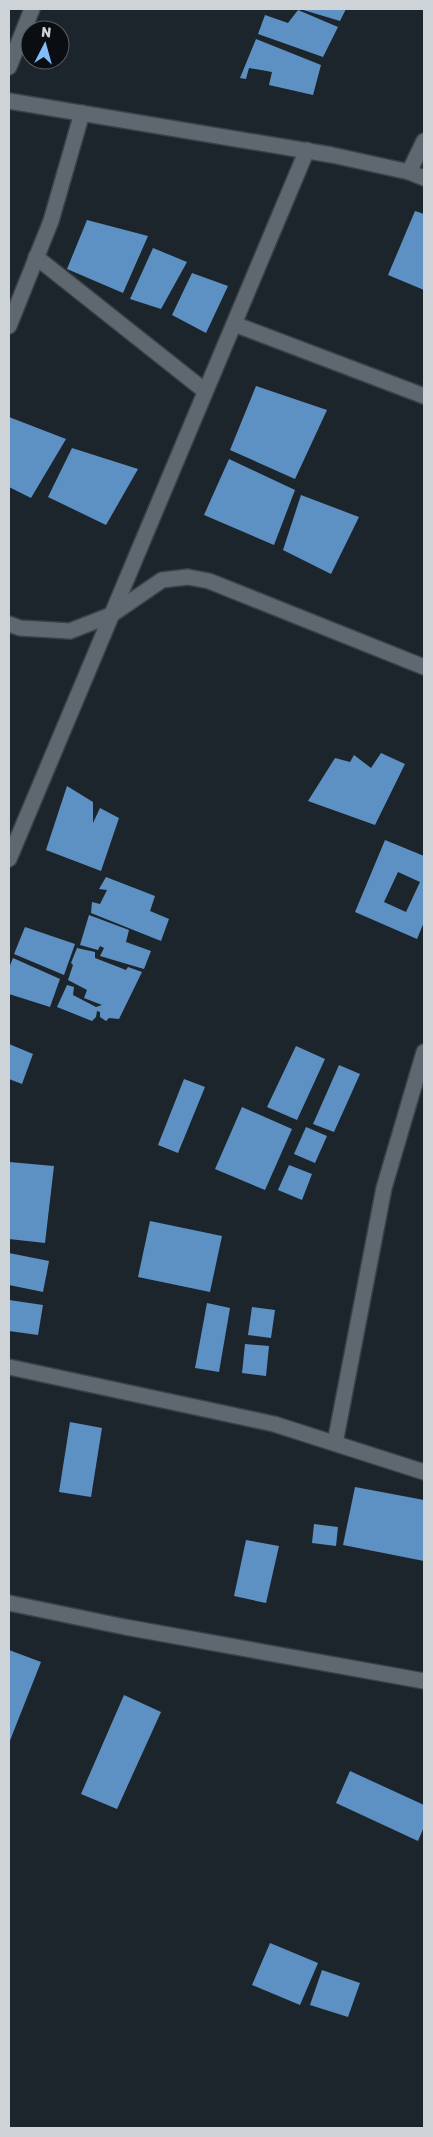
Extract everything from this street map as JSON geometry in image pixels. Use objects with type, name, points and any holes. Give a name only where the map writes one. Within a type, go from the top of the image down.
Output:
[{"type":"street","points":[[9,67],[32,9]]},
{"type":"street","points":[[9,101],[307,150],[409,172],[424,178]]},
{"type":"street","points":[[9,326],[51,221],[82,113]]},
{"type":"street","points":[[409,172],[424,141]]},
{"type":"street","points":[[9,859],[307,150]]},
{"type":"street","points":[[36,257],[205,391]]},
{"type":"street","points":[[234,324],[424,396]]},
{"type":"street","points":[[9,624],[20,628],[70,631],[111,615],[162,580],[188,577],[210,581],[424,666]]},
{"type":"street","points":[[334,1443],[384,1188],[424,1052]]},
{"type":"street","points":[[9,1367],[274,1424],[424,1472]]},
{"type":"street","points":[[9,1603],[134,1628],[424,1680]]},
{"type":"building","points":[[300,9],[346,9],[340,21]]},
{"type":"building","points":[[298,10],[338,27],[323,57],[258,34],[265,15],[288,23]]},
{"type":"building","points":[[256,39],[321,65],[313,95],[269,85],[272,72],[249,68],[246,79],[240,78]]},
{"type":"building","points":[[415,211],[424,214],[424,290],[388,275]]},
{"type":"building","points":[[87,220],[148,236],[123,293],[67,269]]},
{"type":"building","points":[[153,248],[187,262],[161,309],[130,299]]},
{"type":"building","points":[[192,273],[228,286],[206,333],[172,315]]},
{"type":"building","points":[[256,386],[327,410],[295,479],[230,450]]},
{"type":"building","points":[[9,417],[66,439],[31,498],[9,487]]},
{"type":"building","points":[[72,448],[138,469],[106,525],[48,497]]},
{"type":"building","points":[[229,459],[295,490],[274,545],[204,515]]},
{"type":"building","points":[[301,495],[359,517],[331,574],[283,550]]},
{"type":"building","points":[[381,753],[405,764],[375,825],[308,801],[335,758],[350,762],[354,755],[371,768]]},
{"type":"building","points":[[67,786],[93,802],[93,823],[100,808],[119,818],[101,871],[46,850]]},
{"type":"building","points":[[385,840],[424,856],[424,922],[417,939],[355,912]],"holes":[[[398,872],[420,882],[406,912],[384,902]]]},
{"type":"building","points":[[106,877],[155,896],[150,911],[169,919],[161,941],[91,913],[92,902],[100,904],[107,890],[99,889]]},
{"type":"building","points":[[89,915],[129,930],[126,942],[151,951],[144,969],[100,956],[104,948],[100,946],[98,950],[80,945]]},
{"type":"building","points":[[25,927],[75,944],[64,975],[14,954]]},
{"type":"building","points":[[77,948],[95,952],[95,958],[126,970],[128,967],[142,972],[119,1019],[109,1018],[106,1021],[100,1017],[100,1012],[97,1011],[96,1017],[92,1021],[57,1007],[67,985],[74,987],[73,995],[96,1007],[102,1005],[84,998],[87,990],[68,980],[73,965],[71,963]]},
{"type":"building","points":[[13,958],[60,979],[50,1007],[9,994],[9,968]]},
{"type":"building","points":[[9,1044],[33,1054],[22,1084],[9,1079]]},
{"type":"building","points":[[296,1046],[325,1059],[297,1120],[267,1107]]},
{"type":"building","points":[[339,1065],[360,1074],[334,1132],[313,1124]]},
{"type":"building","points":[[184,1079],[205,1087],[178,1153],[158,1145]]},
{"type":"building","points":[[242,1107],[292,1129],[265,1190],[215,1169]]},
{"type":"building","points":[[306,1127],[327,1136],[315,1163],[294,1154]]},
{"type":"building","points":[[9,1162],[54,1166],[45,1243],[9,1239]]},
{"type":"building","points":[[289,1165],[312,1174],[302,1200],[278,1190]]},
{"type":"building","points":[[150,1221],[222,1236],[210,1292],[138,1277]]},
{"type":"building","points":[[9,1253],[49,1261],[43,1292],[9,1285]]},
{"type":"building","points":[[9,1300],[43,1305],[38,1335],[9,1331]]},
{"type":"building","points":[[207,1303],[230,1308],[219,1372],[195,1368]]},
{"type":"building","points":[[252,1307],[275,1310],[271,1338],[248,1335]]},
{"type":"building","points":[[245,1344],[269,1346],[266,1376],[242,1373]]},
{"type":"building","points":[[70,1422],[102,1428],[91,1497],[59,1492]]},
{"type":"building","points":[[355,1487],[424,1500],[424,1561],[343,1545]]},
{"type":"building","points":[[314,1524],[338,1527],[336,1546],[312,1543]]},
{"type":"building","points":[[246,1540],[279,1546],[266,1603],[234,1596]]},
{"type":"building","points":[[9,1650],[41,1662],[9,1743]]},
{"type":"building","points":[[124,1695],[161,1712],[117,1809],[81,1794]]},
{"type":"building","points":[[350,1771],[424,1805],[424,1827],[418,1841],[336,1803]]},
{"type":"building","points":[[270,1943],[318,1963],[300,2005],[252,1985]]},
{"type":"building","points":[[322,1970],[360,1983],[348,2017],[310,2005]]}]
